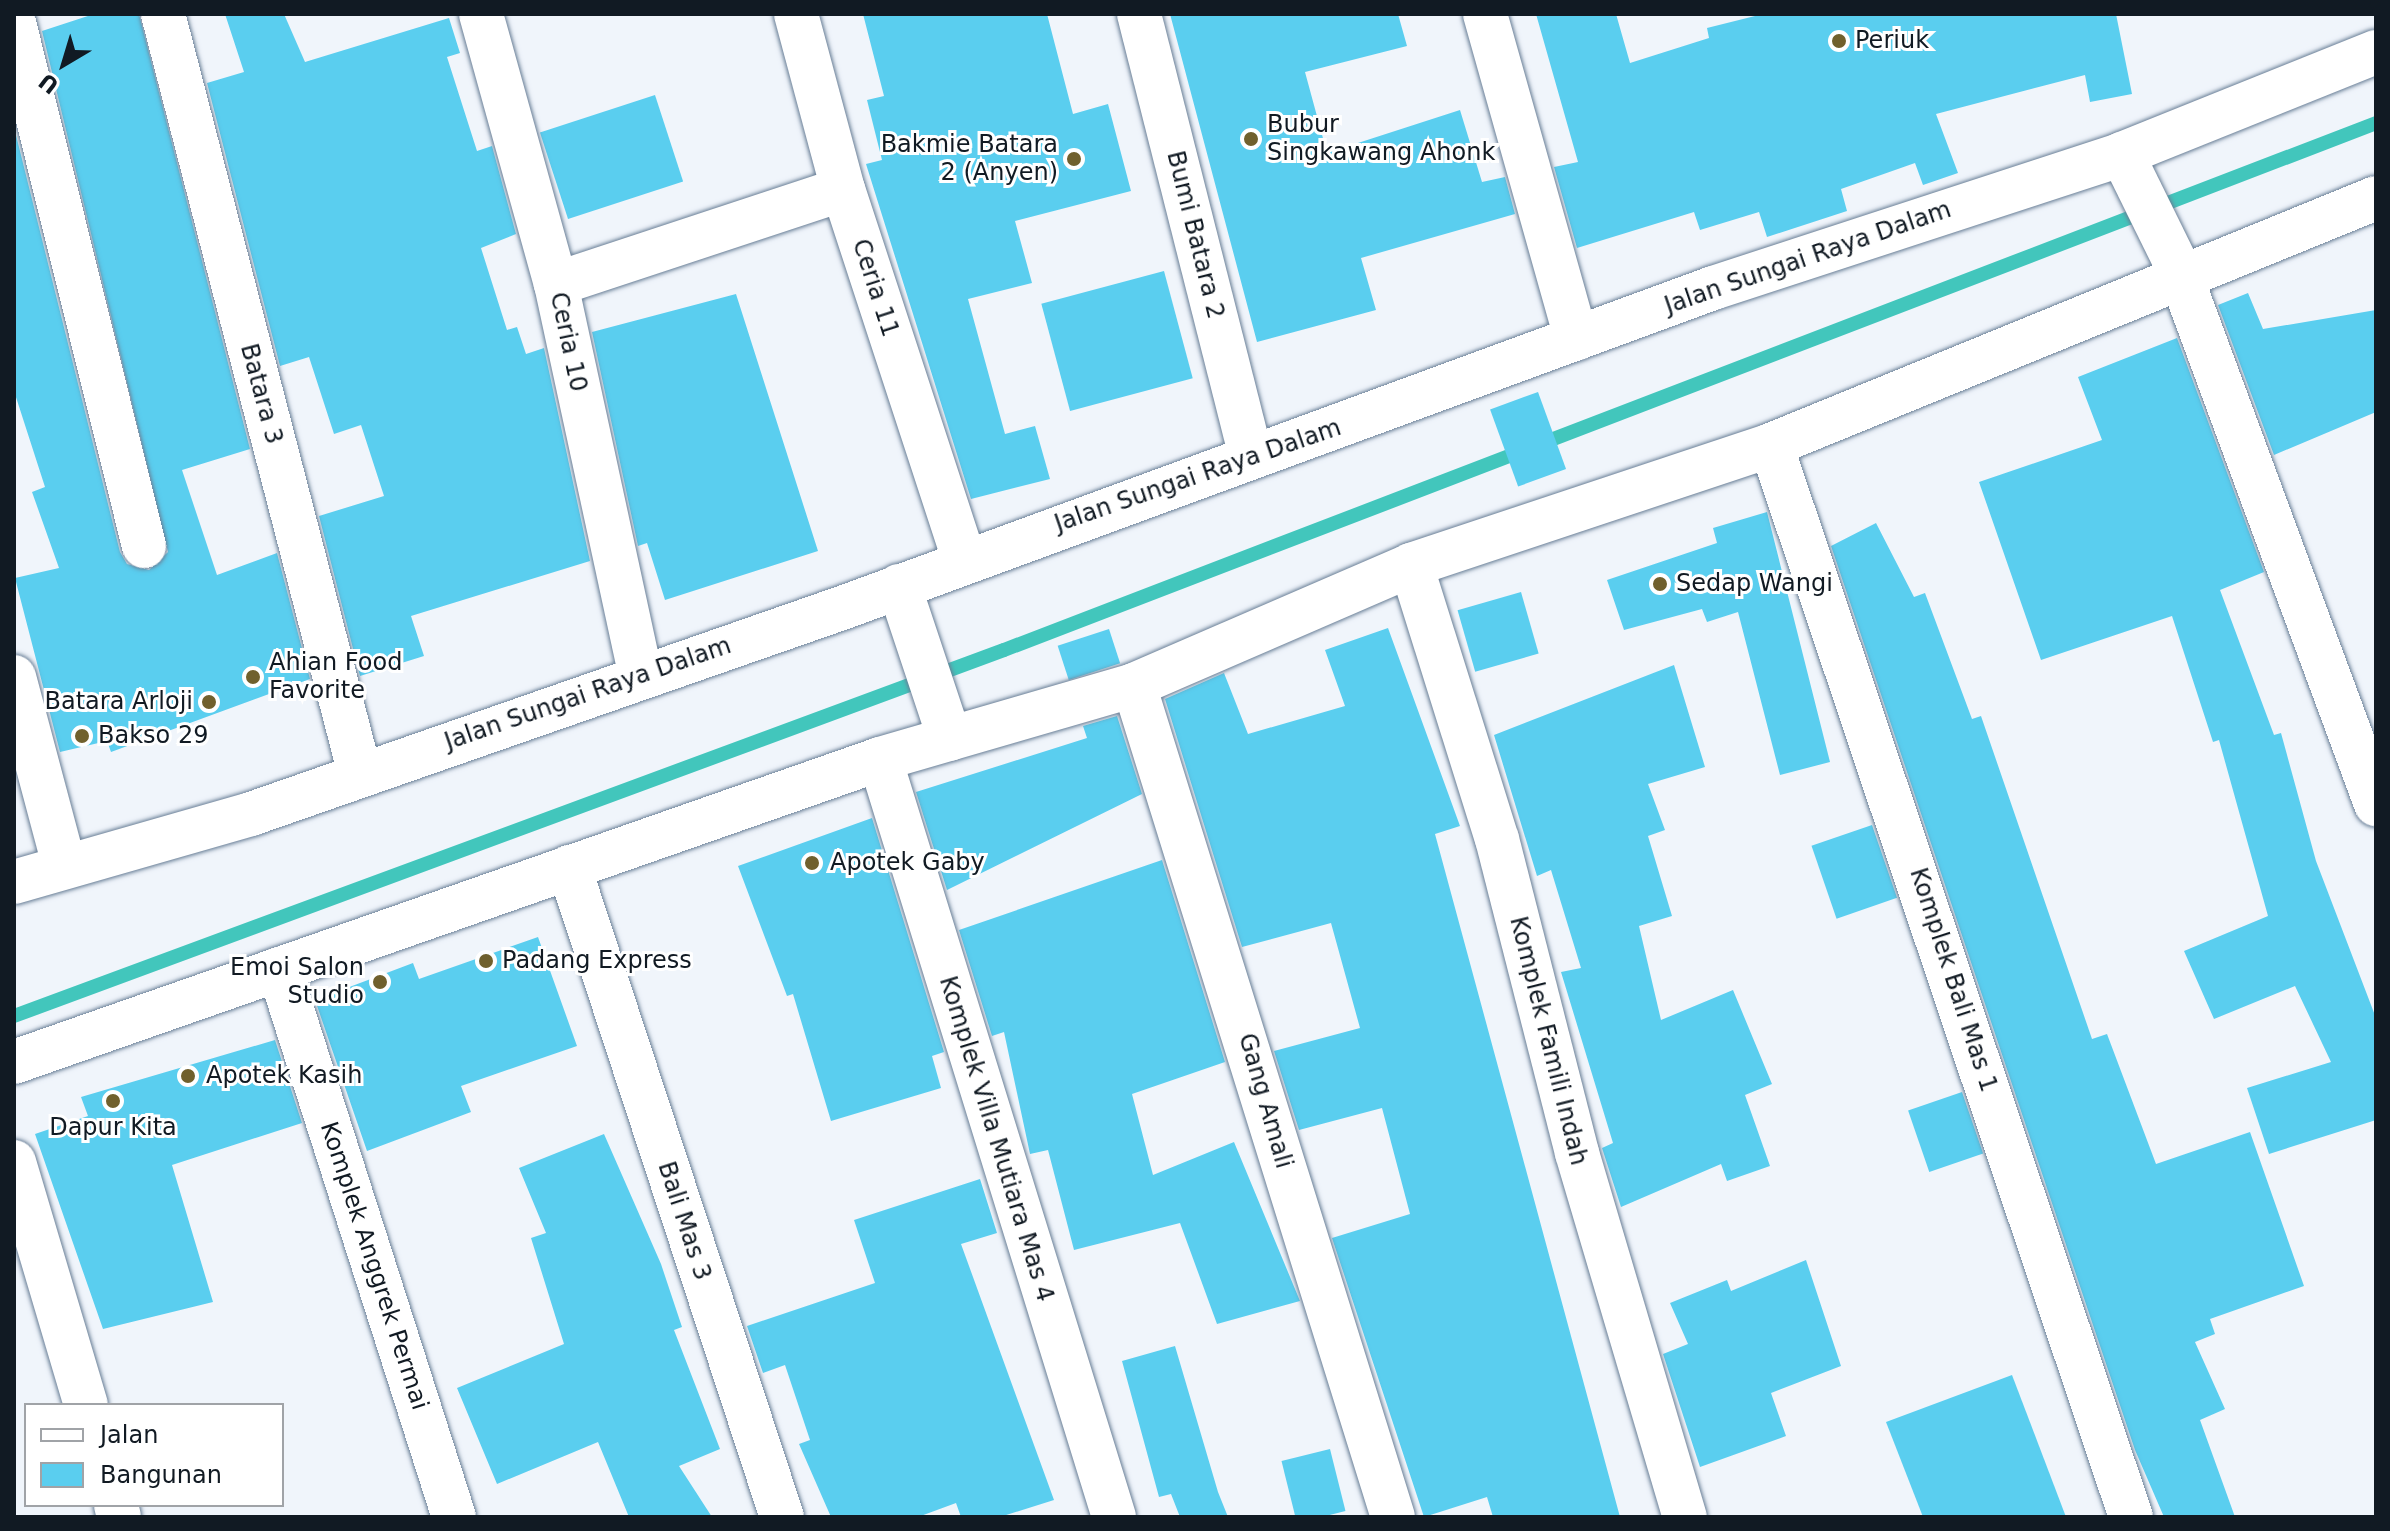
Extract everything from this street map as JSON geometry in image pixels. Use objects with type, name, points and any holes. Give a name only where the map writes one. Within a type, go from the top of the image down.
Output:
[{"type":"street","name":"Batara 3","points":[[163,14],[360,774]]},
{"type":"street","name":"Ceria 10","points":[[481,14],[556,284],[640,673]]},
{"type":"street","name":"Ceria 11","points":[[796,14],[843,189],[964,559]]},
{"type":"street","name":"Bumi Batara 2","points":[[1139,14],[1251,456]]},
{"type":"street","points":[[1485,14],[1576,338]]},
{"type":"street","points":[[14,23],[144,546]]},
{"type":"street","name":"Jalan Sungai Raya Dalam","points":[[14,882],[64,865],[251,814],[640,673],[899,586],[964,559],[1576,338],[2129,169],[2376,52]]},
{"type":"street","points":[[2129,169],[2179,274],[2376,804]]},
{"type":"street","points":[[556,284],[843,189]]},
{"type":"street","points":[[14,1062],[880,759],[947,724],[1134,685],[1411,565],[1771,445],[2179,274],[2376,198]]},
{"type":"street","name":"Komplek Bali Mas 1","points":[[1771,445],[2131,1517]]},
{"type":"street","name":"Komplek Famili Indah","points":[[1411,565],[1497,839],[1577,1153],[1685,1517]]},
{"type":"street","points":[[899,586],[947,724]]},
{"type":"street","points":[[14,677],[64,865]]},
{"type":"street","name":"Gang Amali","points":[[1134,685],[1393,1517]]},
{"type":"street","name":"Komplek Villa Mutiara Mas 4","points":[[880,759],[1114,1517]]},
{"type":"street","name":"Bali Mas 3","points":[[569,867],[782,1517]]},
{"type":"street","name":"Komplek Anggrek Permai","points":[[279,969],[454,1517]]},
{"type":"street","points":[[14,1162],[85,1403]]},
{"type":"building","points":[[94,14],[139,14],[250,449],[182,470],[217,575],[277,553],[310,679],[111,752],[107,741],[60,752],[15,578],[59,568],[32,492],[45,487],[14,391],[14,127],[120,552],[127,564],[149,570],[168,552],[42,31]]},
{"type":"building","points":[[225,14],[284,14],[305,62],[449,18],[460,53],[447,57],[477,151],[492,146],[516,234],[481,248],[507,330],[517,327],[526,354],[544,348],[590,561],[411,616],[424,656],[360,676],[319,516],[384,496],[361,425],[334,434],[309,357],[280,366],[207,83],[244,72]]},
{"type":"building","points":[[863,14],[1047,14],[1073,114],[1108,104],[1131,191],[1015,221],[1032,283],[968,299],[1005,434],[1035,426],[1050,479],[971,499],[866,164],[882,160],[867,100],[884,96]]},
{"type":"building","points":[[1170,14],[1398,14],[1407,46],[1305,72],[1327,153],[1460,110],[1482,182],[1505,177],[1515,214],[1361,258],[1376,310],[1257,342]]},
{"type":"building","points":[[1536,14],[1616,14],[1630,63],[1709,38],[1707,28],[1763,14],[2116,14],[2132,94],[2090,102],[2085,75],[1936,114],[1958,173],[1923,185],[1915,163],[1841,189],[1847,211],[1767,237],[1759,212],[1700,230],[1694,212],[1577,248],[1554,167],[1578,162]]},
{"type":"building","points":[[655,95],[683,182],[568,219],[540,132]]},
{"type":"building","points":[[1164,271],[1193,378],[1070,411],[1041,304]]},
{"type":"building","points":[[2248,293],[2263,329],[2376,310],[2376,412],[2274,455],[2218,305]]},
{"type":"building","points":[[736,294],[818,551],[665,600],[647,543],[638,546],[592,332]]},
{"type":"building","points":[[2177,338],[2264,572],[2220,590],[2274,735],[2281,733],[2316,861],[2376,1018],[2376,1120],[2269,1154],[2247,1088],[2331,1062],[2295,986],[2214,1019],[2184,951],[2268,916],[2219,740],[2213,742],[2172,616],[2041,660],[1979,482],[2102,440],[2078,377]]},
{"type":"building","points":[[1538,392],[1566,469],[1518,486],[1490,409]]},
{"type":"building","points":[[1767,512],[1830,762],[1780,775],[1738,612],[1707,622],[1702,609],[1624,630],[1607,580],[1717,543],[1713,528]]},
{"type":"building","points":[[1876,523],[1914,597],[1925,593],[1972,719],[1981,716],[2092,1039],[2107,1034],[2156,1164],[2250,1132],[2304,1286],[2210,1319],[2215,1334],[2195,1342],[2225,1409],[2200,1420],[2235,1517],[2164,1517],[2135,1450],[1831,546]]},
{"type":"building","points":[[1521,592],[1539,654],[1475,672],[1458,610]]},
{"type":"building","points":[[1388,628],[1460,826],[1435,834],[1620,1517],[1493,1517],[1487,1497],[1424,1517],[1332,1238],[1410,1214],[1382,1108],[1299,1130],[1274,1051],[1360,1028],[1331,923],[1242,947],[1165,699],[1224,673],[1248,734],[1345,706],[1325,650]]},
{"type":"building","points":[[1109,629],[1120,663],[1069,680],[1058,646]]},
{"type":"building","points":[[1674,665],[1705,767],[1648,784],[1665,830],[1648,836],[1672,916],[1639,926],[1661,1020],[1733,990],[1772,1084],[1745,1095],[1770,1166],[1727,1181],[1721,1164],[1621,1207],[1602,1148],[1613,1143],[1561,972],[1581,968],[1551,870],[1537,876],[1494,735]]},
{"type":"building","points":[[1117,716],[1142,794],[947,890],[916,792],[1087,738],[1083,726]]},
{"type":"building","points":[[872,818],[944,1052],[932,1056],[941,1088],[831,1121],[793,994],[787,996],[738,866]]},
{"type":"building","points":[[1872,825],[1897,898],[1837,919],[1811,846]]},
{"type":"building","points":[[1162,860],[1225,1062],[1132,1094],[1153,1175],[1234,1142],[1300,1301],[1217,1324],[1180,1223],[1074,1250],[1048,1150],[1030,1154],[1004,1032],[992,1036],[959,930]]},
{"type":"building","points":[[538,937],[577,1046],[461,1086],[471,1112],[367,1151],[315,1000],[413,963],[419,979]]},
{"type":"building","points":[[275,1040],[302,1123],[172,1165],[213,1302],[103,1329],[35,1134],[88,1116],[81,1097]]},
{"type":"building","points":[[1962,1092],[1983,1153],[1929,1172],[1908,1111]]},
{"type":"building","points":[[604,1134],[661,1264],[682,1327],[674,1330],[720,1449],[679,1466],[712,1517],[629,1517],[598,1442],[497,1484],[457,1388],[564,1344],[531,1238],[546,1233],[519,1168]]},
{"type":"building","points":[[980,1179],[997,1233],[961,1244],[1054,1500],[1000,1517],[961,1517],[956,1503],[918,1517],[831,1517],[799,1444],[810,1440],[785,1365],[763,1373],[747,1326],[875,1283],[854,1220]]},
{"type":"building","points":[[1806,1260],[1841,1366],[1771,1393],[1786,1436],[1700,1467],[1663,1354],[1688,1344],[1670,1303],[1727,1280],[1731,1291]]},
{"type":"building","points":[[1175,1346],[1228,1517],[1180,1517],[1171,1494],[1159,1497],[1122,1361]]},
{"type":"building","points":[[2012,1375],[2066,1517],[1923,1517],[1886,1422]]},
{"type":"building","points":[[1330,1449],[1345,1511],[1322,1517],[1295,1517],[1281,1461]]},
{"type":"waterway","points":[[14,1016],[1004,650],[2376,123]]},
{"type":"place","name":"Periuk","points":[[1839,41]]},
{"type":"place","name":"Bubur Singkawang Ahonk","points":[[1251,139]]},
{"type":"place","name":"Bakmie Batara 2 (Anyen)","points":[[1074,159]]},
{"type":"place","name":"Sedap Wangi","points":[[1660,584]]},
{"type":"place","name":"Ahian Food Favorite","points":[[253,677]]},
{"type":"place","name":"Batara Arloji","points":[[209,702]]},
{"type":"place","name":"Bakso 29","points":[[82,736]]},
{"type":"place","name":"Apotek Gaby","points":[[812,863]]},
{"type":"place","name":"Padang Express","points":[[486,961]]},
{"type":"place","name":"Emoi Salon Studio","points":[[380,982]]},
{"type":"place","name":"Apotek Kasih","points":[[188,1076]]},
{"type":"place","name":"Dapur Kita","points":[[113,1101]]}]
